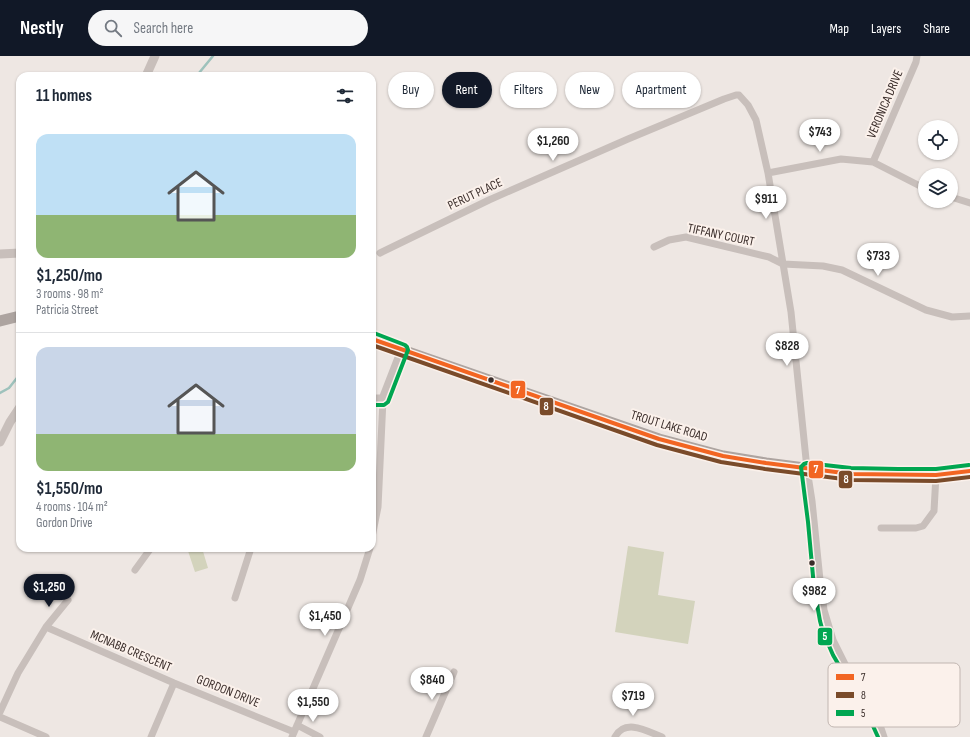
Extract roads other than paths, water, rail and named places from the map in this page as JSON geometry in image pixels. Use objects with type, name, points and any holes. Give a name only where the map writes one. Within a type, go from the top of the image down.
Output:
[{"type":"main road","points":[[3,320],[16,317]]},
{"type":"main road","name":"TROUT LAKE ROAD","points":[[376,340],[659,439],[723,456],[851,474],[936,475],[970,471]]},
{"type":"street","points":[[148,72],[154,56]]},
{"type":"street","name":"VERONICA DRIVE","points":[[873,162],[916,62],[917,56]]},
{"type":"street","name":"PERUT PLACE","points":[[380,253],[496,197],[628,139],[736,95],[739,95],[748,104],[756,120],[768,173]]},
{"type":"street","points":[[844,663],[833,640],[824,610],[807,469],[791,312],[768,173],[841,159],[873,162],[918,185]]},
{"type":"street","points":[[958,199],[969,201]]},
{"type":"street","name":"TIFFANY COURT","points":[[654,247],[669,240],[686,237],[769,258],[783,264],[823,266],[842,270],[926,310],[952,317],[970,316]]},
{"type":"street","points":[[0,254],[16,254]]},
{"type":"street","points":[[376,517],[378,507],[383,398],[402,350]]},
{"type":"street","points":[[376,399],[383,398]]},
{"type":"street","points":[[0,442],[16,413]]},
{"type":"street","points":[[881,528],[916,528],[923,526],[934,511],[936,475]]},
{"type":"street","points":[[135,570],[148,552]]},
{"type":"street","points":[[235,598],[249,552]]},
{"type":"street","points":[[294,731],[360,580],[369,552]]},
{"type":"street","points":[[0,712],[18,673],[46,627],[68,600]]},
{"type":"street","name":"MCNABB CRESCENT","points":[[46,627],[174,682],[151,737]]},
{"type":"street","points":[[426,737],[454,672]]},
{"type":"street","name":"GORDON DRIVE","points":[[174,682],[294,731],[320,737]]},
{"type":"street","points":[[0,717],[46,737]]},
{"type":"street","points":[[615,737],[620,729],[628,726],[662,737]]},
{"type":"street","points":[[880,727],[884,737]]},
{"type":"waterway","points":[[200,72],[213,56]]},
{"type":"waterway","points":[[0,393],[9,388],[16,379]]}]
